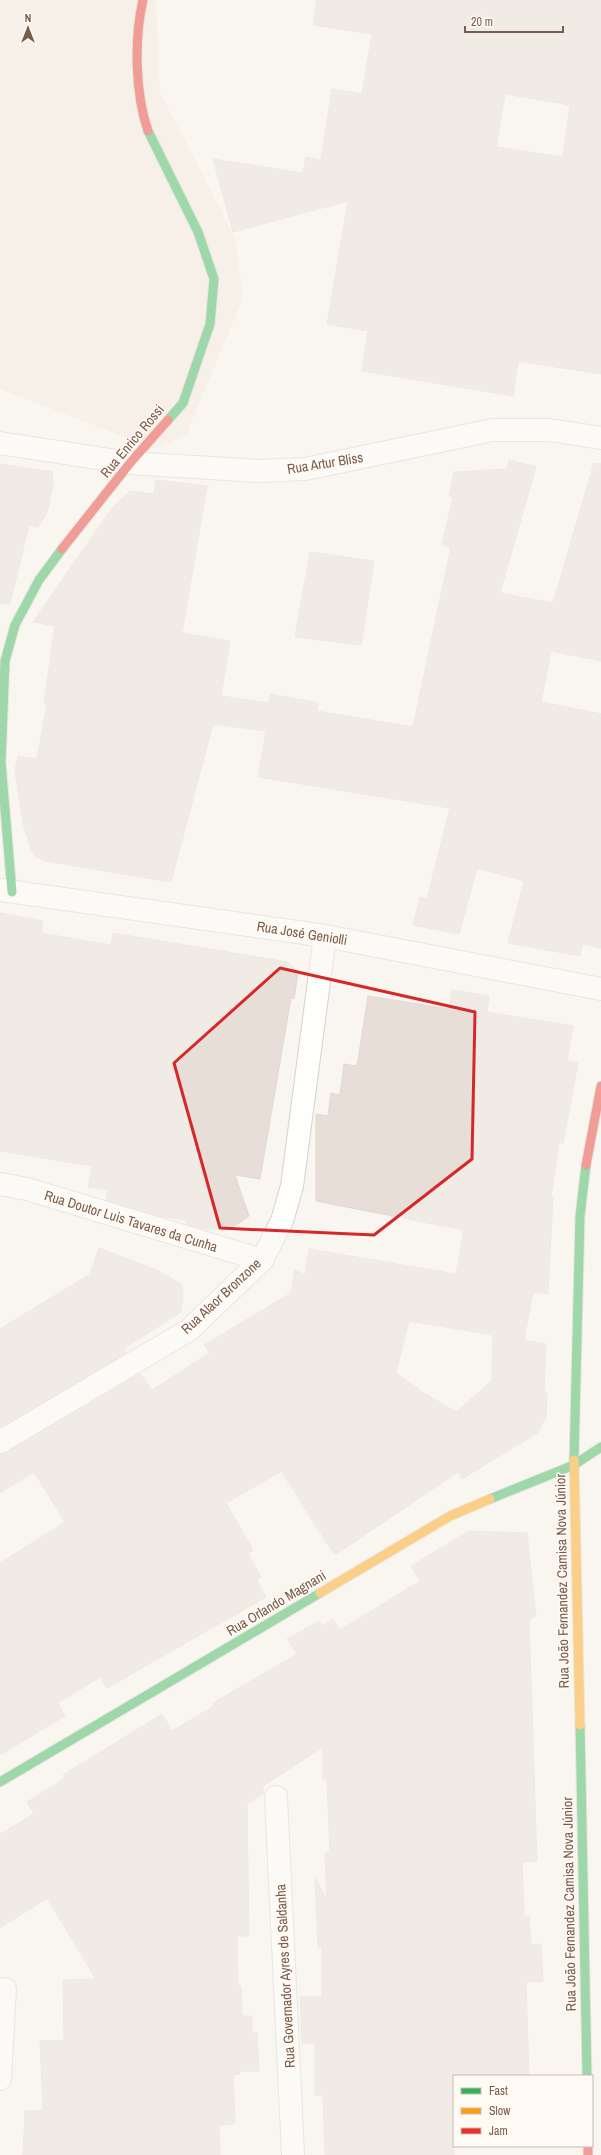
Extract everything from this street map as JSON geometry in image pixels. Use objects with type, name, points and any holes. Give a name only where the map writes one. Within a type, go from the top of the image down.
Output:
[{"type":"street","name":"Rua Enrico Rossi","points":[[6,891],[1,762],[5,661],[15,625],[39,580],[130,463],[183,403],[210,324],[214,279],[198,232],[147,130],[137,86],[140,13],[143,0]]},
{"type":"street","name":"Rua Artur Bliss","points":[[0,442],[130,463],[258,471],[305,469],[494,430],[549,430],[601,438]]},
{"type":"street","name":"Rua José Geniolli","points":[[6,891],[325,936],[601,990]]},
{"type":"street","name":"Rua Alaor Bronzone","points":[[0,1442],[189,1330],[262,1260],[282,1221],[292,1186],[325,936]]},
{"type":"street","name":"Rua João Fernandez Camisa Nova Júnior","points":[[587,2075],[574,1465],[580,1216],[588,1149],[601,1086]]},
{"type":"street","name":"Rua Doutor Luis Tavares da Cunha","points":[[0,1184],[27,1189],[262,1260]]},
{"type":"street","name":"Rua Orlando Magnani","points":[[0,1782],[450,1516],[574,1465],[601,1447]]},
{"type":"street","name":"Rua Governador Ayres de Saldanha","points":[[276,1797],[293,2155]]},
{"type":"street","points":[[0,2079],[5,1990]]},
{"type":"path","points":[[189,1330],[348,1576]]},
{"type":"highlighted area","points":[[280,968],[475,1012],[472,1159],[374,1235],[220,1228],[174,1063]]},
{"type":"shaded area","points":[[0,0],[156,0],[160,92],[236,240],[243,298],[186,435],[156,449],[0,389]]},
{"type":"building","points":[[317,0],[601,0],[601,374],[518,361],[513,396],[362,371],[368,331],[327,324],[348,201],[233,232],[213,159],[303,173],[306,157],[321,160],[332,89],[362,94],[372,34],[313,25]],"holes":[[[505,94],[570,105],[563,157],[496,147]]]},
{"type":"building","points":[[509,460],[536,467],[500,593],[553,603],[594,463],[601,464],[601,661],[551,651],[541,702],[601,714],[601,948],[582,944],[580,956],[508,943],[524,881],[477,868],[459,934],[413,925],[420,897],[427,899],[450,808],[258,777],[266,731],[213,724],[171,882],[46,861],[35,856],[32,852],[23,823],[15,771],[18,756],[37,759],[47,704],[44,703],[55,626],[33,622],[112,508],[130,491],[154,494],[156,480],[207,486],[182,633],[230,641],[221,696],[269,703],[271,694],[318,703],[317,711],[413,727],[451,547],[442,545],[453,497],[449,496],[454,472],[507,469]]},
{"type":"building","points":[[0,464],[52,472],[53,485],[47,513],[38,527],[29,525],[10,604],[0,603]]},
{"type":"building","points":[[310,552],[374,561],[361,645],[295,637]]},
{"type":"building","points":[[0,913],[43,921],[41,933],[111,945],[113,933],[288,962],[298,973],[294,999],[291,998],[260,1179],[235,1175],[249,1216],[238,1224],[224,1229],[204,1229],[186,1224],[187,1220],[163,1217],[106,1200],[108,1190],[88,1187],[92,1166],[0,1151]]},
{"type":"building","points":[[452,990],[489,996],[487,1012],[573,1026],[567,1061],[578,1063],[563,1143],[559,1142],[551,1197],[553,1197],[548,1294],[533,1292],[524,1340],[546,1344],[544,1392],[547,1393],[546,1417],[537,1433],[462,1479],[458,1472],[335,1555],[282,1471],[226,1503],[253,1550],[248,1554],[261,1577],[257,1580],[266,1597],[107,1688],[100,1677],[58,1703],[65,1716],[0,1755],[0,1563],[65,1522],[34,1472],[0,1493],[0,1454],[6,1453],[140,1374],[152,1390],[210,1353],[204,1345],[291,1293],[295,1270],[305,1275],[309,1249],[456,1274],[464,1230],[316,1201],[316,1114],[328,1116],[331,1093],[340,1095],[344,1064],[357,1066],[368,996],[449,1009]],"holes":[[[409,1321],[493,1335],[492,1381],[456,1412],[424,1393],[396,1373]]]},
{"type":"building","points":[[99,1248],[159,1271],[182,1285],[183,1296],[181,1312],[123,1349],[126,1353],[0,1427],[0,1329],[90,1274]]},
{"type":"building","points":[[469,1531],[527,1533],[536,1616],[529,1620],[537,1861],[522,1862],[524,1916],[529,1916],[531,1945],[541,1944],[543,1981],[526,1982],[529,2075],[453,2075],[454,2155],[325,2155],[323,2095],[315,2095],[315,2043],[302,2043],[300,1997],[322,1997],[322,1947],[318,1947],[315,1878],[327,1900],[325,1852],[330,1852],[327,1780],[323,1780],[323,1747],[262,1787],[264,1793],[247,1804],[249,1936],[237,1936],[238,1986],[241,1986],[242,2014],[243,2016],[252,2016],[252,2033],[257,2033],[259,2071],[239,2071],[240,2074],[233,2075],[235,2124],[219,2125],[220,2155],[23,2155],[25,2111],[43,2110],[40,2041],[64,2040],[63,1980],[96,1979],[47,1898],[0,1928],[0,1834],[34,1814],[27,1802],[65,1778],[63,1775],[162,1714],[172,1731],[214,1706],[213,1703],[297,1654],[287,1639],[319,1621],[322,1626],[333,1619],[340,1630],[420,1581],[411,1566]]},
{"type":"traffic: fast","points":[[148,131],[198,232],[214,279],[210,324],[183,403],[168,420]]},
{"type":"traffic: fast","points":[[12,892],[1,762],[5,661],[15,625],[39,580],[62,549]]},
{"type":"traffic: fast","points":[[574,1460],[580,1216],[586,1165]]},
{"type":"traffic: fast","points":[[490,1499],[574,1465],[601,1447]]},
{"type":"traffic: fast","points":[[0,1782],[320,1593]]},
{"type":"traffic: fast","points":[[580,1725],[587,2075]]},
{"type":"traffic: slow","points":[[574,1460],[580,1725]]},
{"type":"traffic: slow","points":[[320,1593],[450,1516],[490,1499]]},
{"type":"traffic: jam","points":[[143,0],[138,32],[137,66],[140,100],[148,131]]},
{"type":"traffic: jam","points":[[62,549],[130,463],[168,420]]},
{"type":"traffic: jam","points":[[586,1165],[601,1086]]},
{"type":"traffic: jam","points":[[588,2147],[588,2155]]}]
